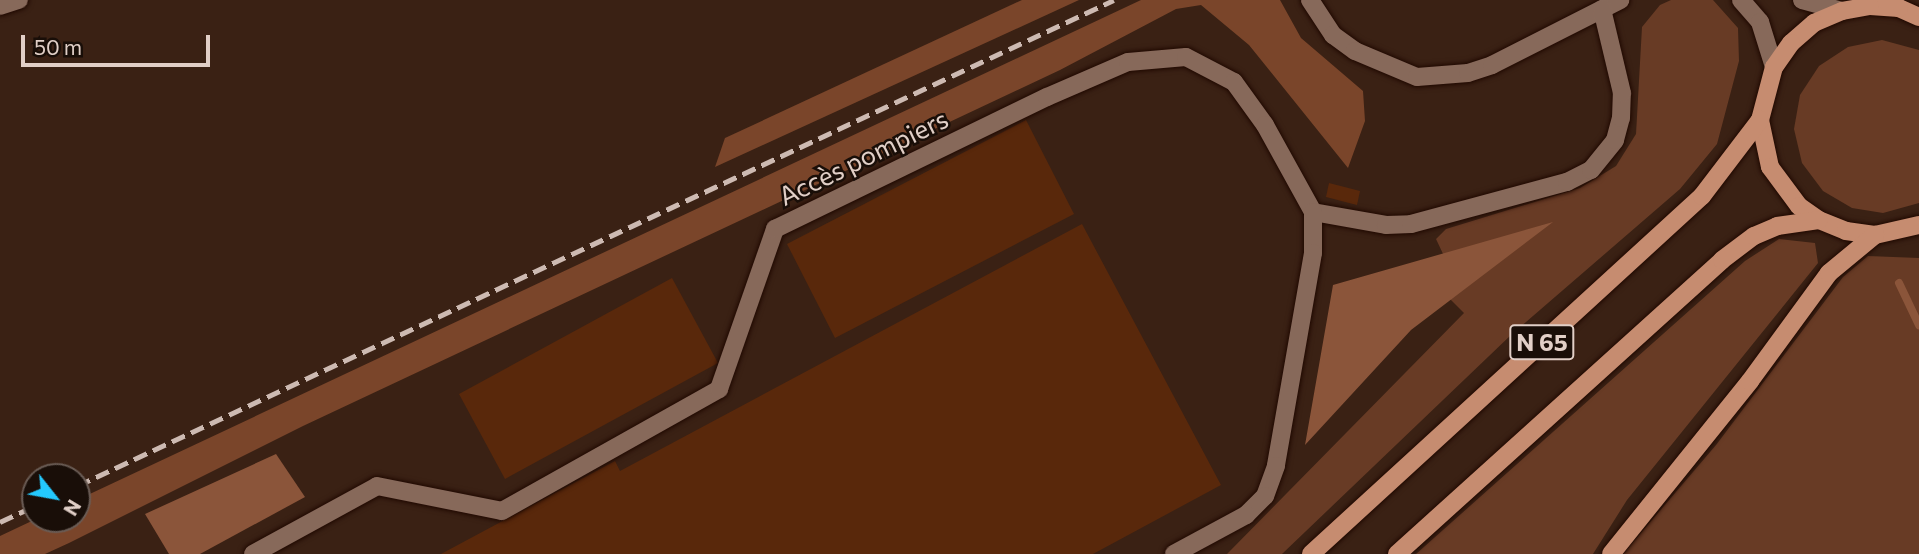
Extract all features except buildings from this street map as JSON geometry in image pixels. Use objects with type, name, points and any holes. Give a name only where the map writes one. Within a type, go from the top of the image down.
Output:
[{"type":"main road","points":[[1914,231],[1875,235],[1846,231],[1819,220],[1799,206],[1770,167],[1760,120],[1774,67],[1791,43],[1814,23],[1842,11],[1906,4],[1919,17]]},
{"type":"main road","name":"N 65","points":[[1311,554],[1702,197],[1760,120]]},
{"type":"main road","name":"N 65","points":[[1396,554],[1722,260],[1766,231],[1819,220]]},
{"type":"main road","points":[[1611,554],[1750,381],[1829,273],[1875,235]]},
{"type":"street","points":[[0,6],[19,0]]},
{"type":"street","points":[[1310,0],[1333,35],[1355,51],[1417,77],[1468,73],[1492,65],[1620,0]]},
{"type":"street","points":[[1741,0],[1760,22],[1774,67]]},
{"type":"street","points":[[1802,0],[1842,11]]},
{"type":"street","points":[[1174,554],[1246,515],[1265,496],[1276,466],[1310,266],[1313,212],[1386,225],[1411,224],[1567,182],[1591,170],[1615,140],[1621,118],[1622,93],[1602,9]]},
{"type":"street","name":"Accès pompiers","points":[[253,554],[377,485],[502,511],[719,389],[775,229],[1047,97],[1128,62],[1186,57],[1234,82],[1265,125],[1313,212]]},
{"type":"shaded area","points":[[1022,0],[1079,0],[715,167],[725,138]]},
{"type":"shaded area","points":[[1141,0],[1280,0],[1301,38],[1363,91],[1365,121],[1348,168],[1249,45],[1201,5],[1176,9],[1060,70],[303,426],[91,532],[91,493]]},
{"type":"shaded area","points":[[1671,0],[1713,0],[1738,28],[1739,61],[1717,144],[1680,189],[1511,335],[1282,554],[1227,554],[1464,313],[1435,284],[1452,273],[1436,239],[1446,229],[1580,188],[1616,166],[1636,134],[1642,27],[1660,5]]},
{"type":"shaded area","points":[[1882,40],[1919,50],[1919,203],[1883,213],[1852,208],[1823,191],[1802,163],[1794,129],[1800,95],[1819,66],[1848,47]]},
{"type":"shaded area","points":[[1553,222],[1411,330],[1305,445],[1333,285]]},
{"type":"shaded area","points":[[1779,239],[1815,243],[1818,263],[1627,500],[1593,554],[1416,554],[1745,261]]},
{"type":"shaded area","points":[[1868,256],[1919,258],[1919,554],[1623,554],[1716,445],[1843,277]]},
{"type":"shaded area","points":[[276,454],[305,497],[200,554],[169,554],[145,514]]},
{"type":"shaded area","points":[[21,526],[21,533],[89,533],[45,554],[0,554],[0,536]]},
{"type":"waterway","points":[[1899,283],[1919,325]]},
{"type":"railway","points":[[91,479],[1114,0]]},
{"type":"railway","points":[[0,522],[21,512]]}]
